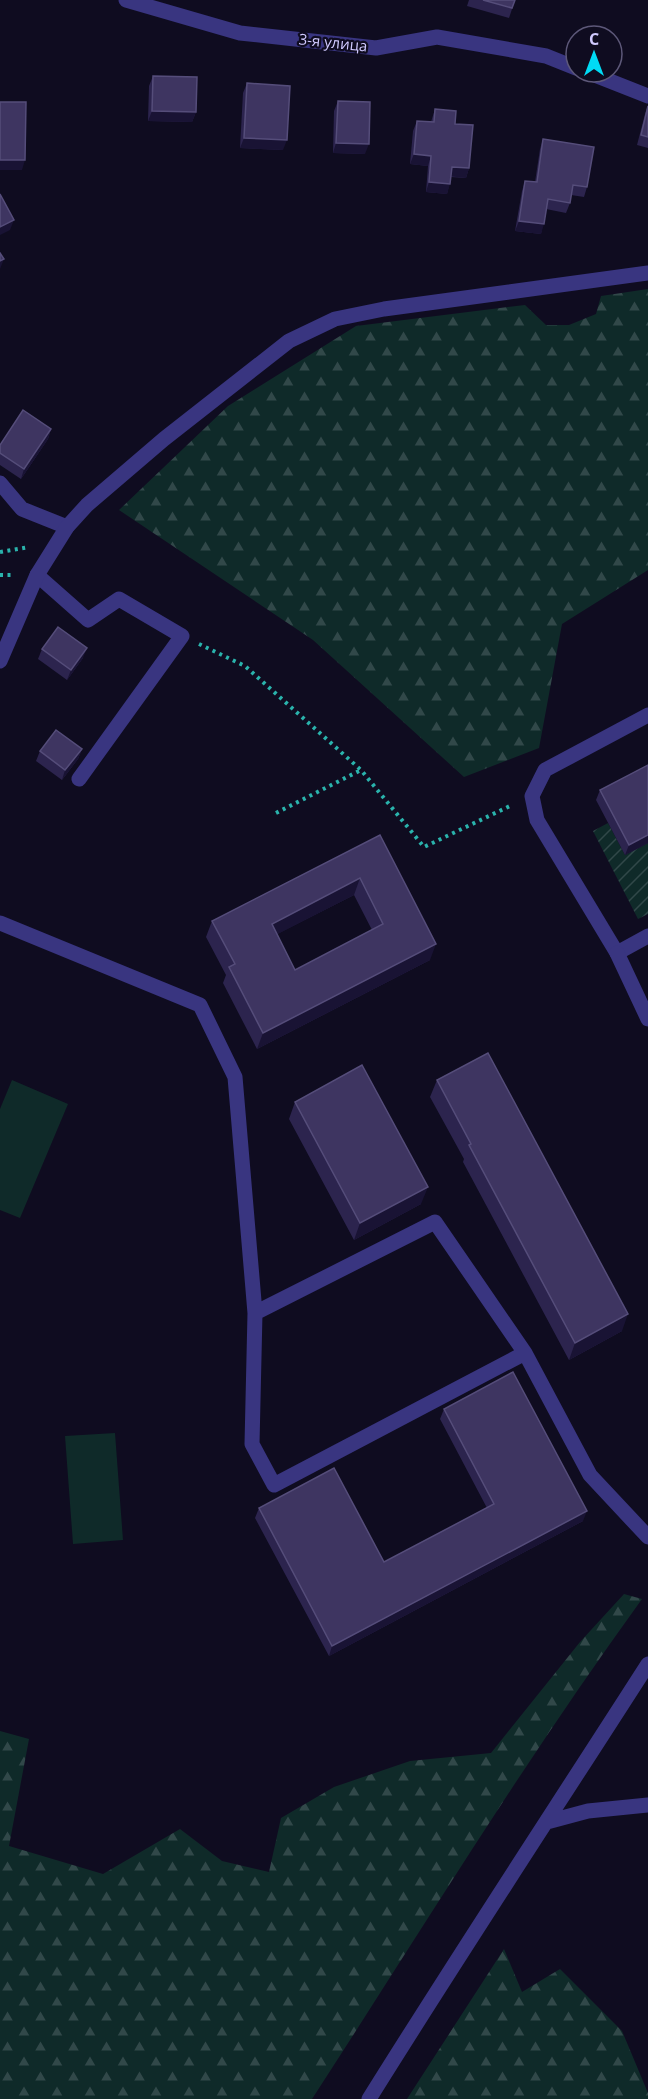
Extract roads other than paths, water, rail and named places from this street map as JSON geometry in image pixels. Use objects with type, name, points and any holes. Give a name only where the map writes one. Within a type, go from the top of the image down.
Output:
[{"type":"street","name":"3-я улица","points":[[126,0],[240,33],[376,48],[437,37],[546,56],[564,63]]},
{"type":"street","points":[[618,84],[648,96]]},
{"type":"street","points":[[0,661],[38,576],[67,527],[87,505],[164,439],[289,341],[335,319],[384,309],[648,273]]},
{"type":"street","points":[[0,483],[22,509],[67,527]]},
{"type":"street","points":[[38,576],[88,620],[119,599],[182,636],[80,779]]},
{"type":"street","points":[[648,715],[545,770],[532,796],[537,820],[616,953],[648,1018]]},
{"type":"street","points":[[0,922],[200,1005],[235,1077],[255,1313],[252,1443],[274,1485],[525,1353]]},
{"type":"street","points":[[616,953],[648,936]]},
{"type":"street","points":[[255,1313],[435,1222],[525,1353],[590,1475],[648,1537]]},
{"type":"street","points":[[369,2099],[468,1940],[648,1664]]},
{"type":"street","points":[[547,1822],[588,1810],[648,1805]]}]
